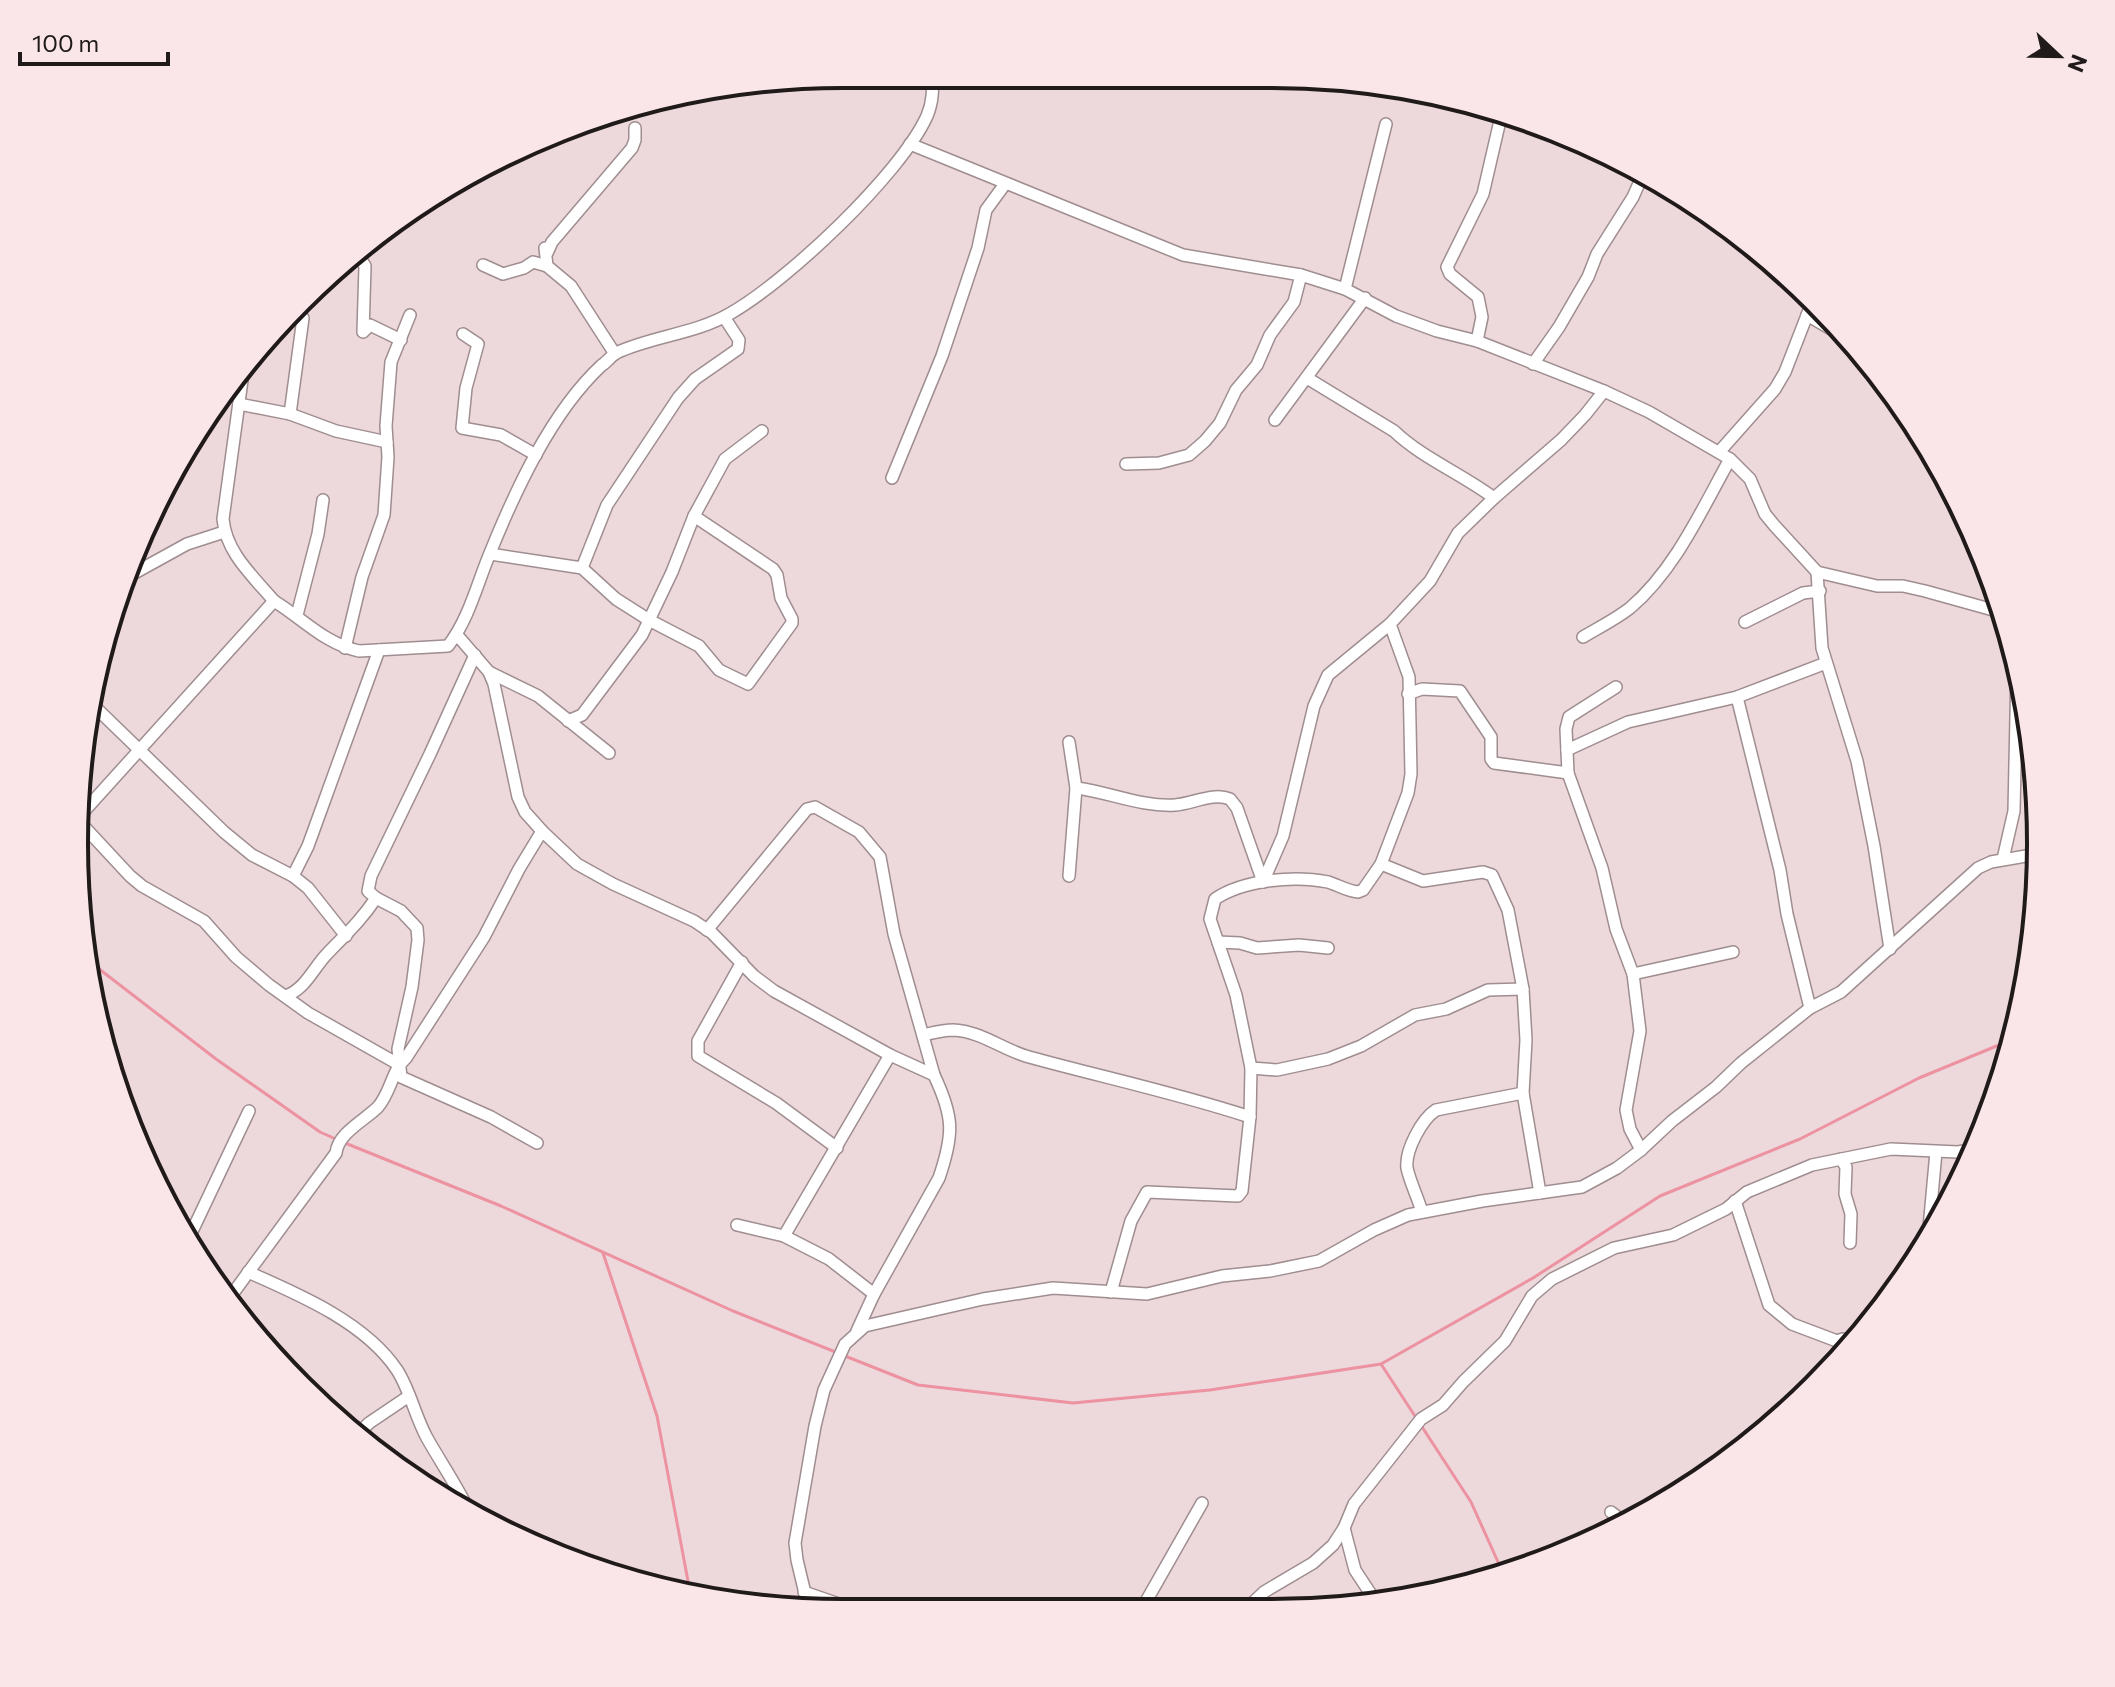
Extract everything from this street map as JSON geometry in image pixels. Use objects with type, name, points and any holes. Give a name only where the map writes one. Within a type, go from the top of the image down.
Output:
[{"type":"street","points":[[241,388],[223,519],[224,532],[239,560],[274,601],[321,635],[345,648],[379,650],[448,646],[457,635],[536,455],[580,387],[615,354],[724,317],[749,302],[820,244],[901,157],[927,115],[933,88]]},
{"type":"street","points":[[1345,289],[1386,124]]},
{"type":"street","points":[[1477,341],[1482,317],[1478,297],[1450,274],[1447,267],[1483,194],[1499,124]]},
{"type":"street","points":[[547,266],[545,248],[547,253],[552,242],[632,148],[635,128]]},
{"type":"street","points":[[910,144],[1183,255],[1301,275],[1345,289],[1396,316],[1477,341],[1604,391],[1725,455],[1750,479],[1765,514],[1817,572],[1822,648],[1857,761],[1890,949]]},
{"type":"street","points":[[892,478],[942,356],[978,248],[986,210],[1005,184]]},
{"type":"street","points":[[1533,364],[1573,302],[1639,184]]},
{"type":"street","points":[[362,261],[365,266],[363,332],[370,325],[401,340]]},
{"type":"street","points":[[483,265],[503,274],[533,262],[547,266],[571,286],[615,354]]},
{"type":"street","points":[[1126,464],[1159,463],[1189,455],[1205,441],[1220,423],[1236,390],[1257,365],[1270,335],[1294,302],[1301,275]]},
{"type":"street","points":[[1275,420],[1365,298]]},
{"type":"street","points":[[1583,637],[1629,608],[1675,554],[1725,455],[1780,381],[1791,361],[1808,312]]},
{"type":"street","points":[[345,648],[362,577],[384,515],[391,362],[410,315]]},
{"type":"street","points":[[582,568],[607,505],[678,398],[695,379],[738,349],[739,340],[724,317]]},
{"type":"street","points":[[290,414],[303,318]]},
{"type":"street","points":[[463,334],[478,344],[466,388],[462,428],[501,435],[536,455]]},
{"type":"street","points":[[1307,378],[1494,498]]},
{"type":"street","points":[[1263,882],[1283,836],[1322,685],[1328,675],[1390,624],[1430,581],[1458,533],[1561,440],[1604,391]]},
{"type":"street","points":[[239,404],[290,414],[336,431],[387,442]]},
{"type":"street","points":[[568,721],[582,715],[642,635],[694,516],[725,459],[762,431]]},
{"type":"street","points":[[297,615],[318,534],[323,500]]},
{"type":"street","points":[[490,554],[582,568],[616,599],[699,646],[719,670],[744,684],[752,680],[792,623],[791,615],[781,598],[773,569],[694,516]]},
{"type":"street","points":[[140,570],[187,544],[224,532]]},
{"type":"street","points":[[1817,572],[1877,586],[1903,586],[1989,609]]},
{"type":"street","points":[[1745,622],[1803,593],[1820,591]]},
{"type":"street","points":[[90,805],[274,601]]},
{"type":"street","points":[[1111,1292],[1131,1221],[1147,1192],[1238,1196],[1242,1191],[1250,1117],[1251,1068],[1236,995],[1210,919],[1215,899],[1224,893],[1263,882],[1300,879],[1328,882],[1358,892],[1363,890],[1381,864],[1408,793],[1411,774],[1406,667],[1390,624]]},
{"type":"street","points":[[457,635],[489,672],[494,684],[518,797],[525,812],[577,864],[694,921],[774,991],[890,1055],[934,1075]]},
{"type":"street","points":[[293,876],[308,846],[379,650]]},
{"type":"street","points":[[475,655],[371,876],[368,891],[401,911],[417,928],[412,987],[398,1049],[401,1077],[491,1117],[537,1143]]},
{"type":"street","points":[[1567,750],[1628,722],[1737,697],[1826,663]]},
{"type":"street","points":[[489,672],[538,696],[609,753]]},
{"type":"street","points":[[1616,687],[1569,717],[1568,773],[1602,868],[1616,929],[1633,974],[1640,1031],[1626,1110],[1630,1129],[1641,1150]]},
{"type":"street","points":[[1408,694],[1422,689],[1460,691],[1491,737],[1491,759],[1494,763],[1568,773]]},
{"type":"street","points":[[1737,697],[1810,1008]]},
{"type":"street","points":[[100,712],[224,832],[252,855],[293,876],[308,888],[346,936]]},
{"type":"street","points":[[2003,859],[2014,811],[2016,718]]},
{"type":"street","points":[[1069,742],[1076,788],[1069,876]]},
{"type":"street","points":[[1076,788],[1154,804],[1175,805],[1217,796],[1230,799],[1237,808],[1263,882]]},
{"type":"street","points":[[707,930],[807,809],[815,807],[859,832],[880,857],[894,934],[934,1075],[950,1116],[950,1134],[939,1178],[874,1294],[857,1331],[844,1348],[824,1390],[800,1502],[795,1543],[806,1597]]},
{"type":"street","points":[[89,831],[130,876],[150,891],[204,921],[236,957],[308,1013],[398,1064]]},
{"type":"street","points":[[235,1290],[336,1153],[336,1147],[345,1135],[381,1103],[393,1084],[398,1064],[406,1058],[478,946],[542,831]]},
{"type":"street","points":[[857,1331],[877,1322],[983,1299],[1053,1288],[1163,1292],[1203,1279],[1270,1271],[1319,1261],[1374,1230],[1422,1212],[1582,1187],[1617,1168],[1641,1150],[1810,1008],[1841,992],[1978,868],[2003,859],[2027,856]]},
{"type":"street","points":[[1381,864],[1423,881],[1483,872],[1492,875],[1508,910],[1523,989],[1526,1040],[1523,1093],[1540,1193]]},
{"type":"street","points":[[286,996],[296,992],[325,956],[368,913],[376,898]]},
{"type":"street","points":[[1218,942],[1257,948],[1299,945],[1328,948]]},
{"type":"street","points":[[1633,974],[1733,952]]},
{"type":"street","points":[[742,962],[698,1041],[698,1056],[776,1103],[837,1148]]},
{"type":"street","points":[[1251,1068],[1277,1070],[1328,1059],[1361,1046],[1415,1015],[1446,1009],[1488,990],[1523,989]]},
{"type":"street","points":[[923,1035],[952,1030],[982,1036],[1026,1056],[1201,1101],[1250,1117]]},
{"type":"street","points":[[784,1236],[890,1055]]},
{"type":"street","points":[[1422,1212],[1407,1166],[1409,1154],[1428,1115],[1436,1110],[1523,1093]]},
{"type":"street","points":[[193,1228],[249,1111]]},
{"type":"street","points":[[1257,1599],[1313,1563],[1333,1545],[1354,1504],[1421,1419],[1443,1405],[1505,1341],[1518,1316],[1540,1288],[1614,1248],[1673,1235],[1719,1213],[1747,1192],[1791,1172],[1891,1149],[1961,1150]]},
{"type":"street","points":[[1930,1213],[1936,1152]]},
{"type":"street","points":[[1841,1159],[1846,1167],[1845,1194],[1851,1214],[1850,1243]]},
{"type":"street","points":[[1735,1201],[1769,1305],[1792,1324],[1837,1341],[1842,1339]]},
{"type":"street","points":[[737,1225],[784,1236],[829,1259],[874,1294]]},
{"type":"street","points":[[248,1272],[328,1310],[359,1332],[397,1370],[427,1438],[460,1494]]},
{"type":"street","points":[[364,1428],[409,1396]]},
{"type":"street","points":[[1147,1599],[1202,1503]]},
{"type":"street","points":[[1611,1512],[1616,1516]]},
{"type":"street","points":[[1344,1528],[1355,1570],[1370,1593]]},
{"type":"street","points":[[804,1592],[822,1598]]},
{"type":"waterway","points":[[99,969],[216,1059],[320,1132],[338,1140]]},
{"type":"waterway","points":[[845,1356],[918,1385],[1073,1403],[1210,1390],[1381,1364],[1533,1278],[1660,1196],[1800,1139],[1919,1078],[1999,1045]]},
{"type":"waterway","points":[[345,1143],[501,1206],[733,1311],[838,1353]]},
{"type":"waterway","points":[[603,1253],[657,1416],[688,1582]]},
{"type":"waterway","points":[[1381,1364],[1471,1502],[1499,1564]]}]
